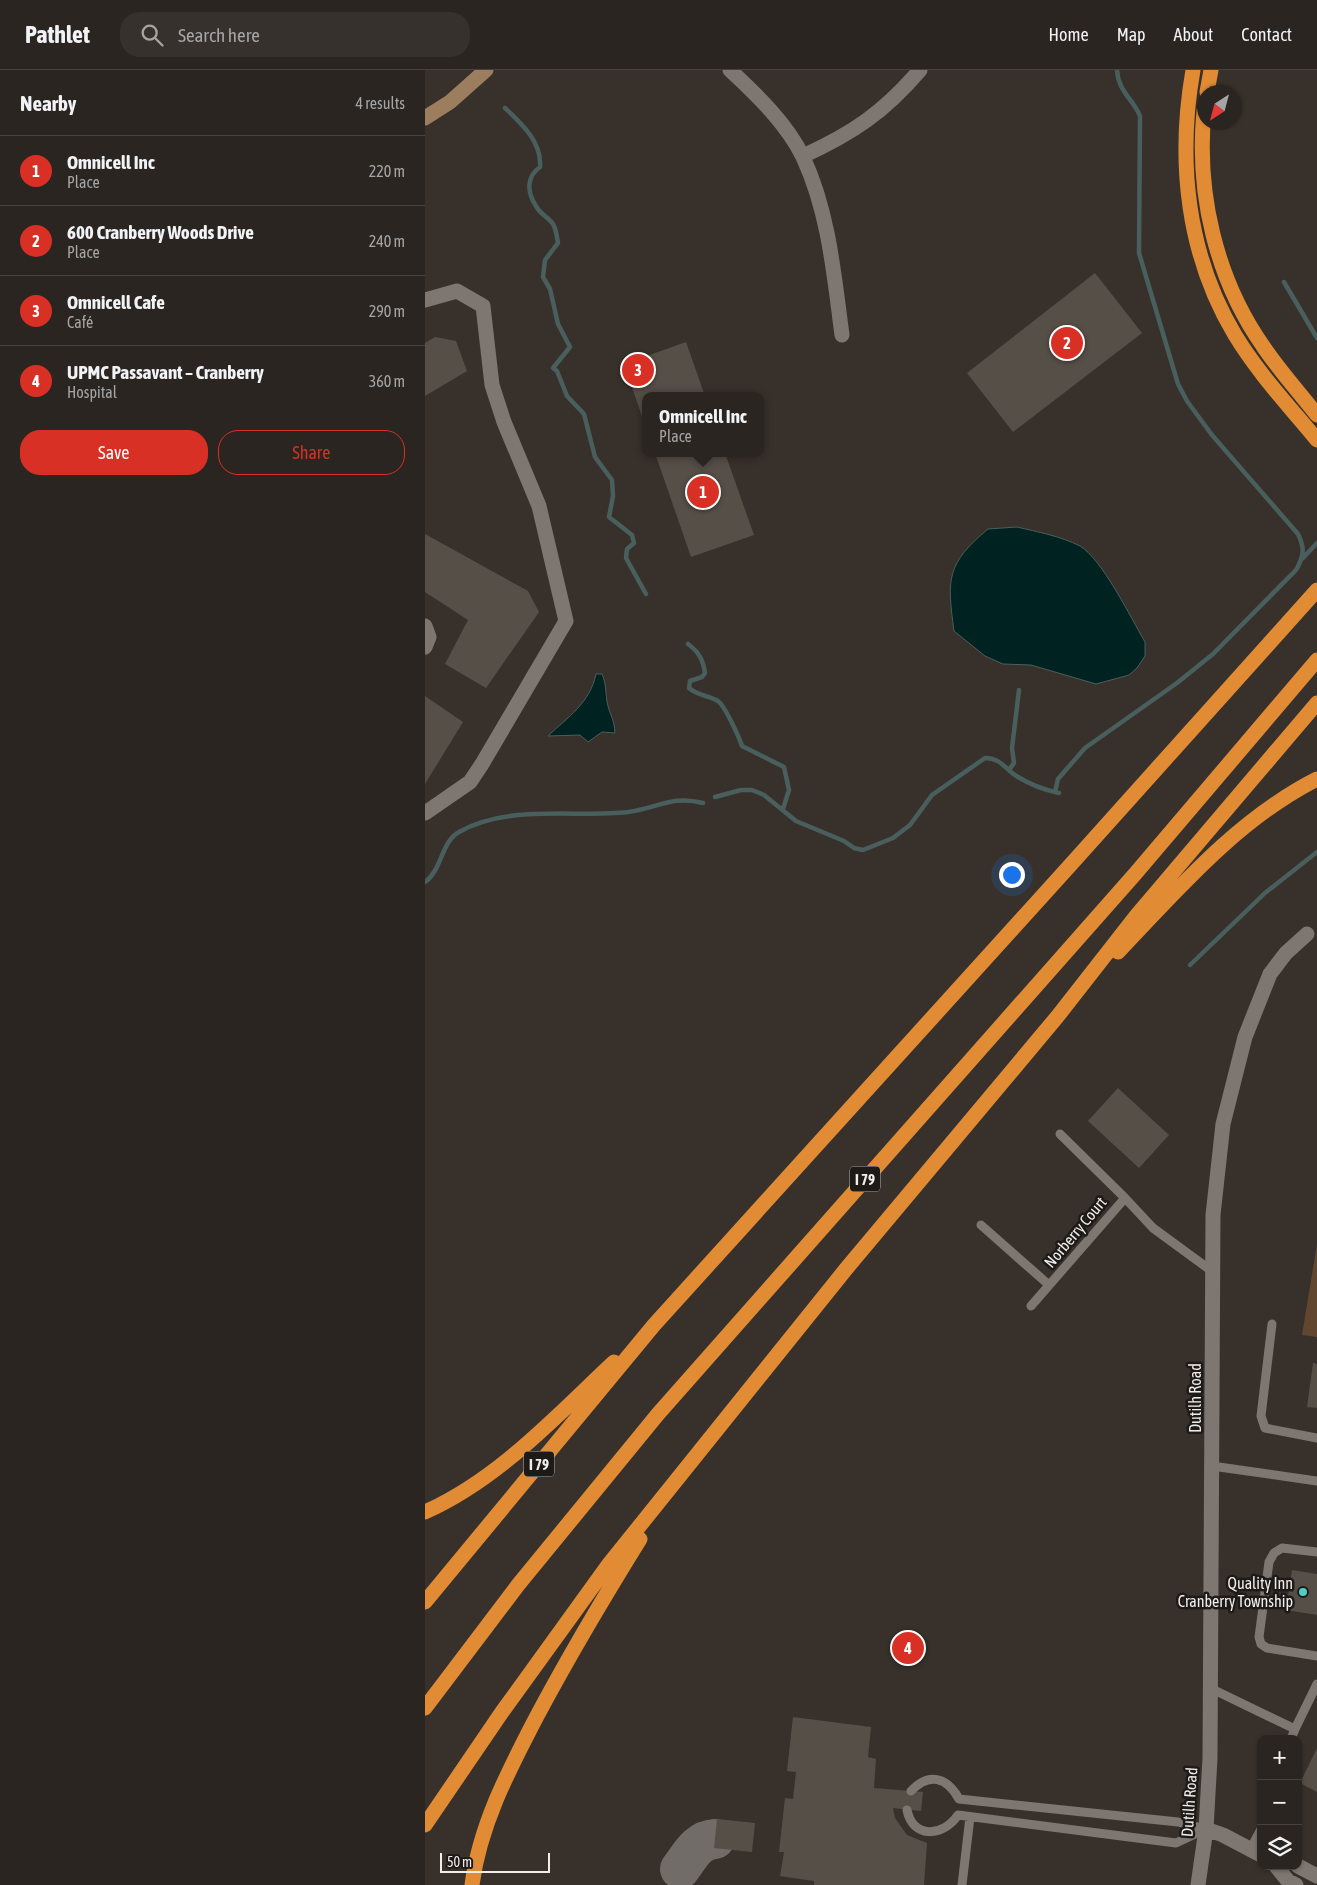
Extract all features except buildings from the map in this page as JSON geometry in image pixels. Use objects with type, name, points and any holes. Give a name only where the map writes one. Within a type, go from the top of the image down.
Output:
[{"type":"highway","points":[[1193,70],[1185,130],[1187,193],[1198,249],[1206,276],[1235,336],[1257,368],[1317,440]]},
{"type":"highway","points":[[1208,85],[1211,70]]},
{"type":"highway","points":[[1204,130],[1204,183],[1215,243],[1223,265],[1237,299],[1262,345],[1317,414]]},
{"type":"highway","name":"I 79","points":[[425,1602],[654,1325],[1317,590]]},
{"type":"highway","name":"I 79","points":[[425,1708],[518,1585],[658,1414],[1135,874],[1317,660]]},
{"type":"highway","points":[[425,1825],[586,1595],[846,1269],[1057,1017],[1136,916],[1317,703]]},
{"type":"highway","points":[[1057,1017],[1201,866],[1251,821],[1279,800],[1317,779]]},
{"type":"highway","points":[[425,1512],[448,1502],[517,1451],[654,1325]]},
{"type":"highway","points":[[472,1885],[475,1860],[486,1824],[513,1762],[586,1627],[671,1489]]},
{"type":"street","points":[[425,118],[457,96],[486,70]]},
{"type":"street","points":[[730,70],[753,92],[777,120],[803,156],[820,203],[831,252],[843,335]]},
{"type":"street","points":[[803,156],[845,136],[867,122],[904,88],[920,70]]},
{"type":"street","points":[[425,300],[457,291],[483,306],[492,385],[504,422],[539,506],[566,621],[470,782],[425,812]]},
{"type":"street","points":[[425,626],[429,637],[425,647]]},
{"type":"street","name":"Dutilh Road","points":[[1198,1885],[1206,1829],[1211,1689],[1213,1215],[1218,1153],[1236,1065],[1254,1010],[1270,974],[1286,952],[1307,934]]},
{"type":"street","points":[[1206,1829],[1223,1835],[1256,1853]]},
{"type":"street","points":[[1302,1868],[1317,1876]]},
{"type":"street","points":[[1279,1870],[1288,1881],[1296,1885]]},
{"type":"lane","points":[[1060,1134],[1125,1198]]},
{"type":"lane","name":"Norberry Court","points":[[1031,1306],[1125,1198],[1153,1228],[1213,1272]]},
{"type":"lane","points":[[981,1225],[1049,1285]]},
{"type":"lane","points":[[1272,1324],[1261,1416],[1265,1428],[1317,1438]]},
{"type":"lane","points":[[1212,1466],[1317,1481]]},
{"type":"lane","points":[[1317,1552],[1282,1548],[1274,1554],[1269,1562],[1259,1637],[1261,1644],[1267,1648],[1317,1656]]},
{"type":"lane","points":[[1293,1735],[1317,1684]]},
{"type":"lane","points":[[1211,1689],[1295,1729]]},
{"type":"lane","points":[[911,1791],[919,1783],[931,1779],[948,1784],[953,1788],[959,1799],[1177,1822],[1206,1829]]},
{"type":"lane","points":[[907,1810],[908,1816],[916,1826],[927,1832],[940,1831],[951,1826],[958,1815],[1176,1844],[1206,1829]]},
{"type":"lane","points":[[962,1885],[970,1818]]},
{"type":"shaded area","points":[[1317,1244],[1317,1337],[1302,1335]]},
{"type":"water","points":[[1017,527],[1049,535],[1080,546],[1089,553],[1107,576],[1145,642],[1145,656],[1137,668],[1129,675],[1096,684],[1031,665],[1003,664],[985,656],[954,631],[950,598],[953,574],[957,563],[974,541],[988,529]]},
{"type":"water","points":[[596,674],[602,674],[604,678],[607,702],[615,733],[602,732],[588,742],[580,735],[548,736],[577,709],[589,693]]},
{"type":"waterway","points":[[1055,792],[1058,779],[1085,748],[1177,683],[1213,654],[1296,570],[1303,552],[1298,534],[1212,435],[1187,401],[1178,384],[1139,253],[1140,116],[1120,84],[1117,70]]},
{"type":"waterway","points":[[505,108],[530,134],[538,149],[540,167],[535,171],[530,180],[531,195],[537,208],[553,224],[557,236],[558,243],[545,260],[543,277],[550,289],[558,324],[570,347],[553,368],[557,371],[567,396],[584,414],[595,457],[612,480],[613,496],[609,517],[632,535],[634,543],[627,549],[626,558],[646,594]]},
{"type":"waterway","points":[[1284,282],[1317,338]]},
{"type":"waterway","points":[[1303,558],[1317,543]]},
{"type":"waterway","points":[[688,644],[700,657],[705,673],[702,677],[690,681],[689,688],[721,704],[742,746],[784,767],[789,790],[783,809]]},
{"type":"waterway","points":[[1009,770],[1014,763],[1012,748],[1019,690]]},
{"type":"waterway","points":[[715,797],[741,790],[752,790],[764,795],[796,821],[844,841],[854,848],[863,850],[893,838],[910,825],[932,795],[985,758],[999,762],[1028,782],[1043,789],[1059,793]]},
{"type":"waterway","points":[[425,882],[435,871],[448,842],[459,832],[478,823],[520,815],[628,812],[682,800],[703,803]]},
{"type":"waterway","points":[[1190,965],[1265,893],[1317,852]]},
{"type":"taxiway","points":[[680,1869],[703,1842],[715,1839]]},
{"type":"place","name":"600 Cranberry Woods Drive","points":[[1067,343]]},
{"type":"place","name":"Omnicell Cafe","points":[[638,370]]},
{"type":"place","name":"Omnicell Inc","points":[[703,492]]},
{"type":"place","name":"Quality Inn Cranberry Township","points":[[1303,1592]]},
{"type":"place","name":"UPMC Passavant – Cranberry","points":[[908,1648]]}]
